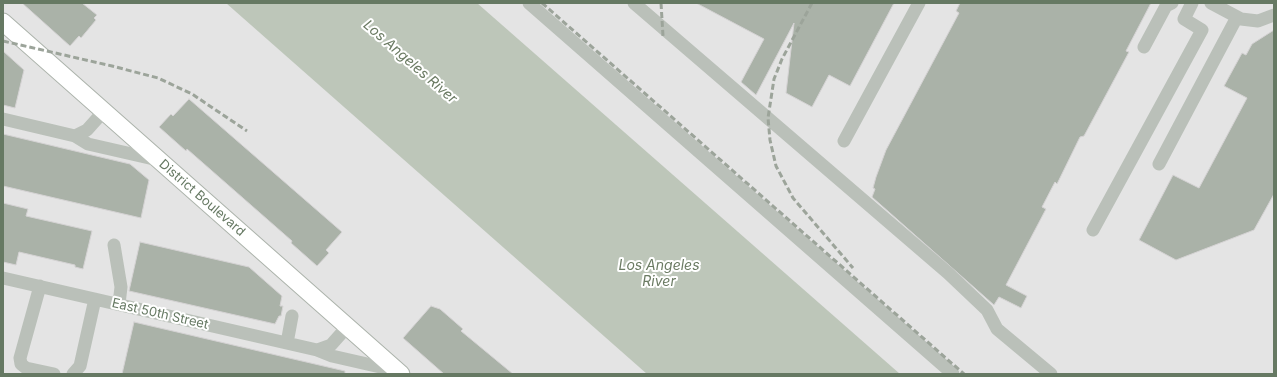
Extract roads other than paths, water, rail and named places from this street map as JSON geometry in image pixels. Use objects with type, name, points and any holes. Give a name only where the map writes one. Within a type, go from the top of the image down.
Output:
[{"type":"main road","name":"District Boulevard","points":[[3,22],[400,373]]},
{"type":"street","points":[[529,3],[953,374]]},
{"type":"street","points":[[634,3],[948,272],[988,310],[997,329],[1051,374]]},
{"type":"street","points":[[844,142],[919,3]]},
{"type":"street","points":[[1144,47],[1166,6],[1172,3]]},
{"type":"street","points":[[1093,230],[1202,30],[1184,19],[1192,3]]},
{"type":"street","points":[[1211,3],[1237,17],[1258,21],[1274,15]]},
{"type":"street","points":[[1159,164],[1237,17]]},
{"type":"street","points":[[75,136],[86,130],[104,111]]},
{"type":"street","points":[[3,119],[75,136],[88,144],[158,160]]},
{"type":"street","points":[[114,245],[121,287],[119,304]]},
{"type":"street","name":"East 50th Street","points":[[3,278],[317,350],[332,356],[400,373]]},
{"type":"street","points":[[40,286],[20,358],[21,364],[26,368],[54,374]]},
{"type":"street","points":[[72,374],[80,366],[95,299]]},
{"type":"street","points":[[287,343],[292,316]]},
{"type":"street","points":[[317,350],[330,345],[347,327]]},
{"type":"water","name":"Los Angeles River","points":[[226,3],[477,3],[900,374],[647,374]]},
{"type":"railway","points":[[542,3],[964,374]]},
{"type":"railway","points":[[661,3],[663,36]]},
{"type":"railway","points":[[812,3],[782,59],[774,79],[768,118],[770,140],[776,166],[793,198],[853,268]]},
{"type":"railway","points":[[3,41],[158,78],[192,94],[247,131]]}]
